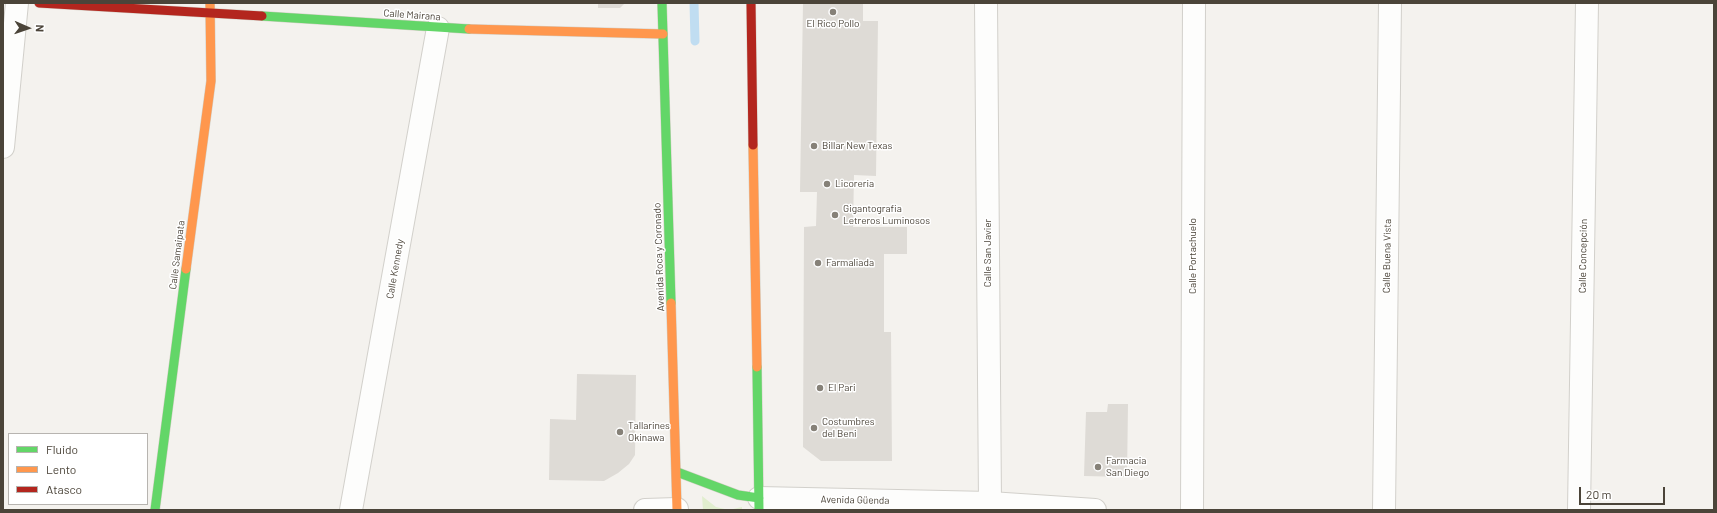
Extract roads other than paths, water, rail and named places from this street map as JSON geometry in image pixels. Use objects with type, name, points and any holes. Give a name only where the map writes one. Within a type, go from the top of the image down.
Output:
[{"type":"street","points":[[3,147],[17,3]]},
{"type":"street","name":"Calle Mairana","points":[[39,3],[210,7],[438,28],[663,34]]},
{"type":"street","name":"Avenida Roca y Coronado","points":[[662,3],[677,509]]},
{"type":"street","points":[[677,472],[759,504],[751,3]]},
{"type":"street","name":"Calle San Javier","points":[[986,3],[990,503]]},
{"type":"street","name":"Calle Portachuelo","points":[[1192,510],[1194,3]]},
{"type":"street","name":"Calle Buena Vista","points":[[1384,510],[1390,3]]},
{"type":"street","name":"Calle Concepción","points":[[1579,510],[1587,3]]},
{"type":"street","name":"Calle Samaipata","points":[[155,510],[211,81],[210,7]]},
{"type":"street","name":"Calle Kennedy","points":[[351,510],[438,28]]},
{"type":"street","name":"Avenida Güenda","points":[[759,504],[990,503],[1095,510]]},
{"type":"street","points":[[645,510],[677,509]]},
{"type":"waterway","points":[[694,3],[695,41]]},
{"type":"place","name":"El Rico Pollo","points":[[833,12]]},
{"type":"place","name":"Billar New Texas","points":[[814,146]]},
{"type":"place","name":"Licoreria","points":[[827,184]]},
{"type":"place","name":"Gigantografia Letreros Luminosos","points":[[835,215]]},
{"type":"place","name":"Farmaliada","points":[[818,263]]},
{"type":"place","name":"El Pari","points":[[820,388]]},
{"type":"place","name":"Costumbres del Beni","points":[[814,428]]},
{"type":"place","name":"Tallarines Okinawa","points":[[620,432]]},
{"type":"place","name":"Farmacia San Diego","points":[[1098,467]]}]
